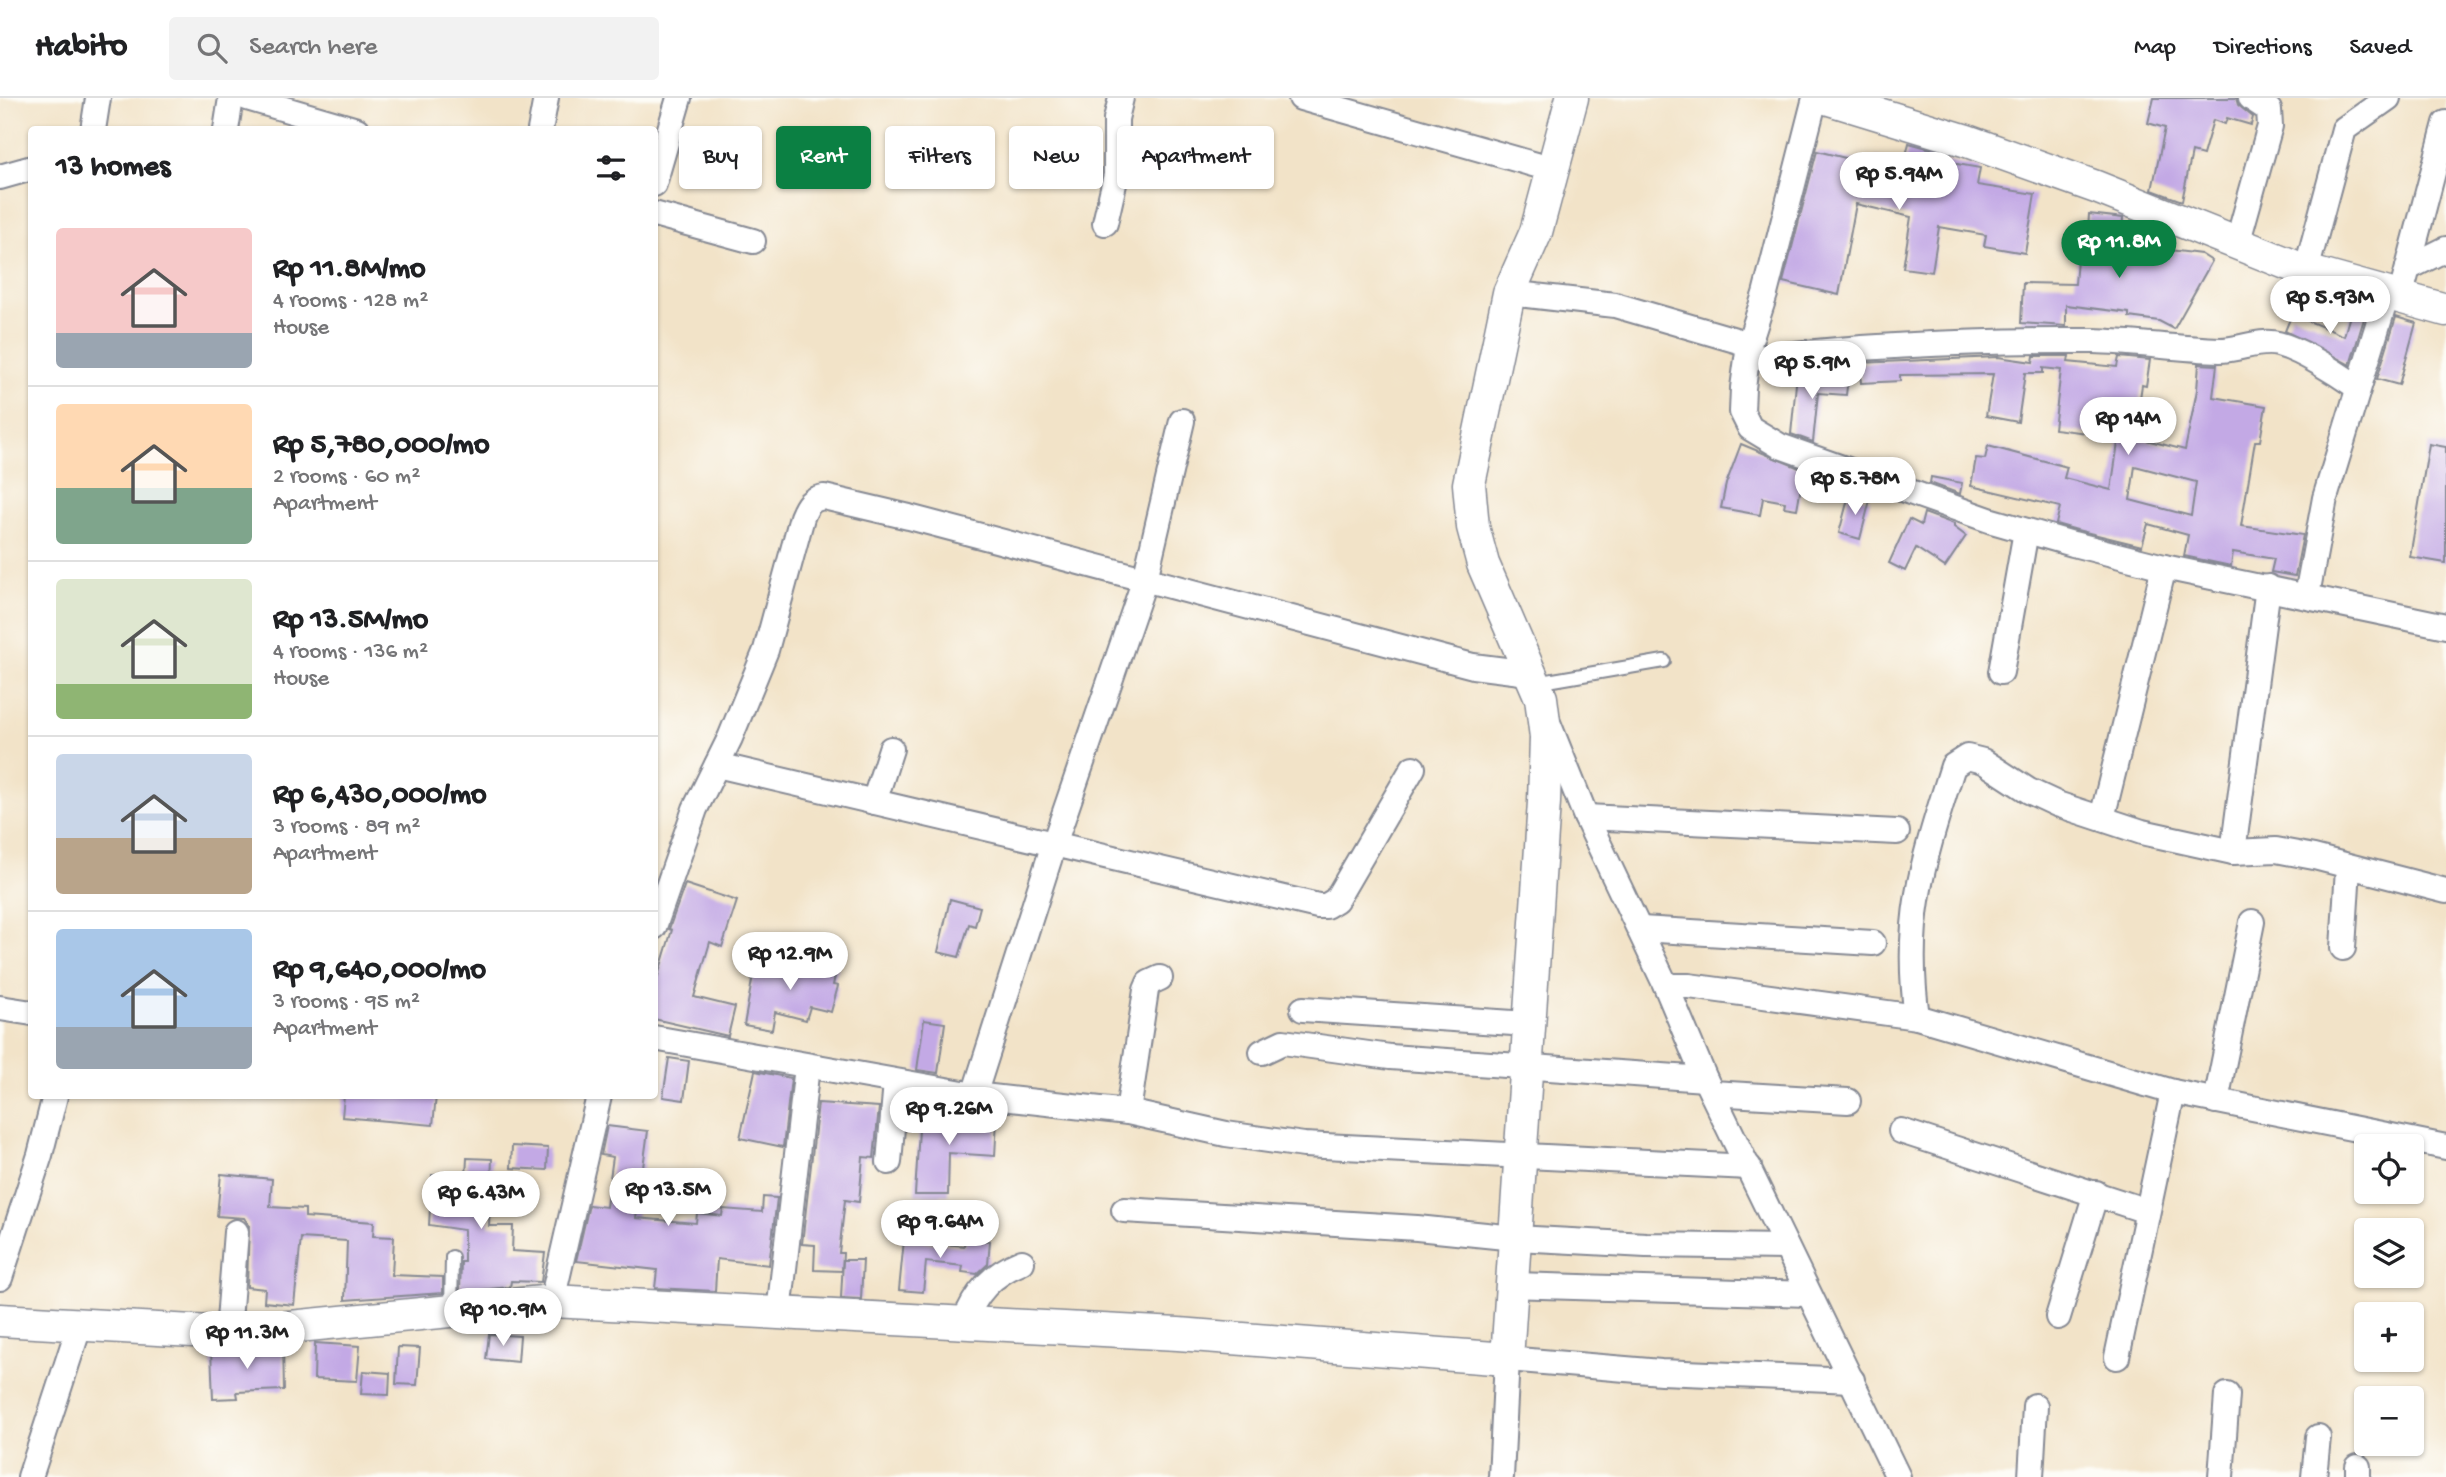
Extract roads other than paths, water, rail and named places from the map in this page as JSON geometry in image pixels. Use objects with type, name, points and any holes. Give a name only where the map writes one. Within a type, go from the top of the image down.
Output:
[{"type":"street","points":[[94,126],[99,98]]},
{"type":"street","points":[[227,126],[231,98]]},
{"type":"street","points":[[247,98],[343,126]]},
{"type":"street","points":[[541,126],[546,98]]},
{"type":"street","points":[[658,170],[679,98]]},
{"type":"street","points":[[1105,223],[1116,175],[1116,119],[1121,98]]},
{"type":"street","points":[[1301,98],[1554,170]]},
{"type":"street","points":[[1572,98],[1536,232],[1506,304],[1469,484],[1470,502],[1483,564],[1533,678],[1545,716],[1586,817],[1667,986],[1708,1086],[1898,1477]]},
{"type":"street","points":[[1815,98],[1749,352],[1742,412],[1750,428],[1780,446],[2026,531],[2164,567],[2446,626]]},
{"type":"street","points":[[1826,98],[1968,141],[2096,187],[2306,271],[2446,310]]},
{"type":"street","points":[[2237,244],[2270,127],[2269,110],[2251,98]]},
{"type":"street","points":[[2306,271],[2344,129],[2388,98]]},
{"type":"street","points":[[2307,595],[2325,498],[2357,387],[2394,297],[2409,268],[2446,123]]},
{"type":"street","points":[[0,177],[28,169]]},
{"type":"street","points":[[658,215],[753,241]]},
{"type":"street","points":[[2409,268],[2446,249]]},
{"type":"street","points":[[1506,304],[1615,305],[1749,352],[1989,341],[2095,341],[2218,350],[2276,343],[2333,370],[2357,387]]},
{"type":"street","points":[[974,1095],[1054,844],[1145,579],[1182,421]]},
{"type":"street","points":[[659,897],[766,650],[802,517],[807,503],[815,498],[824,497],[909,517],[1473,666],[1533,678]]},
{"type":"street","points":[[2001,672],[2026,531]]},
{"type":"street","points":[[2102,818],[2164,567]]},
{"type":"street","points":[[2233,852],[2269,587]]},
{"type":"street","points":[[1501,1477],[1544,802],[1545,716]]},
{"type":"street","points":[[874,802],[891,749]]},
{"type":"street","points":[[1915,1016],[1912,921],[1925,857],[1953,766],[1960,760],[1976,758],[2029,791],[2102,818],[2184,843],[2233,852],[2276,850],[2446,891]]},
{"type":"street","points":[[717,765],[1326,906],[1336,900],[1413,768]]},
{"type":"street","points":[[1586,817],[1897,832]]},
{"type":"street","points":[[2343,948],[2348,867]]},
{"type":"street","points":[[2217,1101],[2252,922]]},
{"type":"street","points":[[1641,929],[1873,943]]},
{"type":"street","points":[[1128,1112],[1146,990],[1149,983],[1160,978]]},
{"type":"street","points":[[1667,986],[1689,986],[1915,1016],[2172,1092],[2446,1147]]},
{"type":"street","points":[[0,1008],[28,1012]]},
{"type":"street","points":[[1303,1009],[1528,1024]]},
{"type":"street","points":[[658,1039],[974,1095],[1128,1112],[1214,1132],[1304,1145],[1749,1167]]},
{"type":"street","points":[[1262,1052],[1271,1045],[1283,1042],[1390,1057],[1848,1101]]},
{"type":"street","points":[[779,1313],[807,1066]]},
{"type":"street","points":[[889,1161],[896,1082]]},
{"type":"street","points":[[2116,1357],[2172,1092]]},
{"type":"street","points":[[0,1279],[40,1155],[54,1099]]},
{"type":"street","points":[[552,1301],[598,1099]]},
{"type":"street","points":[[1901,1130],[2147,1211]]},
{"type":"street","points":[[2058,1317],[2096,1193]]},
{"type":"street","points":[[1125,1210],[1405,1227],[1515,1238],[1786,1247]]},
{"type":"street","points":[[228,1334],[236,1232]]},
{"type":"street","points":[[964,1323],[973,1300],[987,1284],[1004,1269],[1022,1262]]},
{"type":"street","points":[[1512,1285],[1808,1294]]},
{"type":"street","points":[[0,1320],[79,1327],[228,1334],[552,1301],[1205,1336],[1661,1372],[1852,1380]]},
{"type":"street","points":[[30,1477],[79,1327]]},
{"type":"street","points":[[2221,1477],[2227,1395]]},
{"type":"street","points":[[2031,1477],[2035,1406]]},
{"type":"street","points":[[2314,1477],[2318,1437]]},
{"type":"lane","points":[[1533,678],[1664,661]]},
{"type":"lane","points":[[451,1311],[452,1257]]}]
